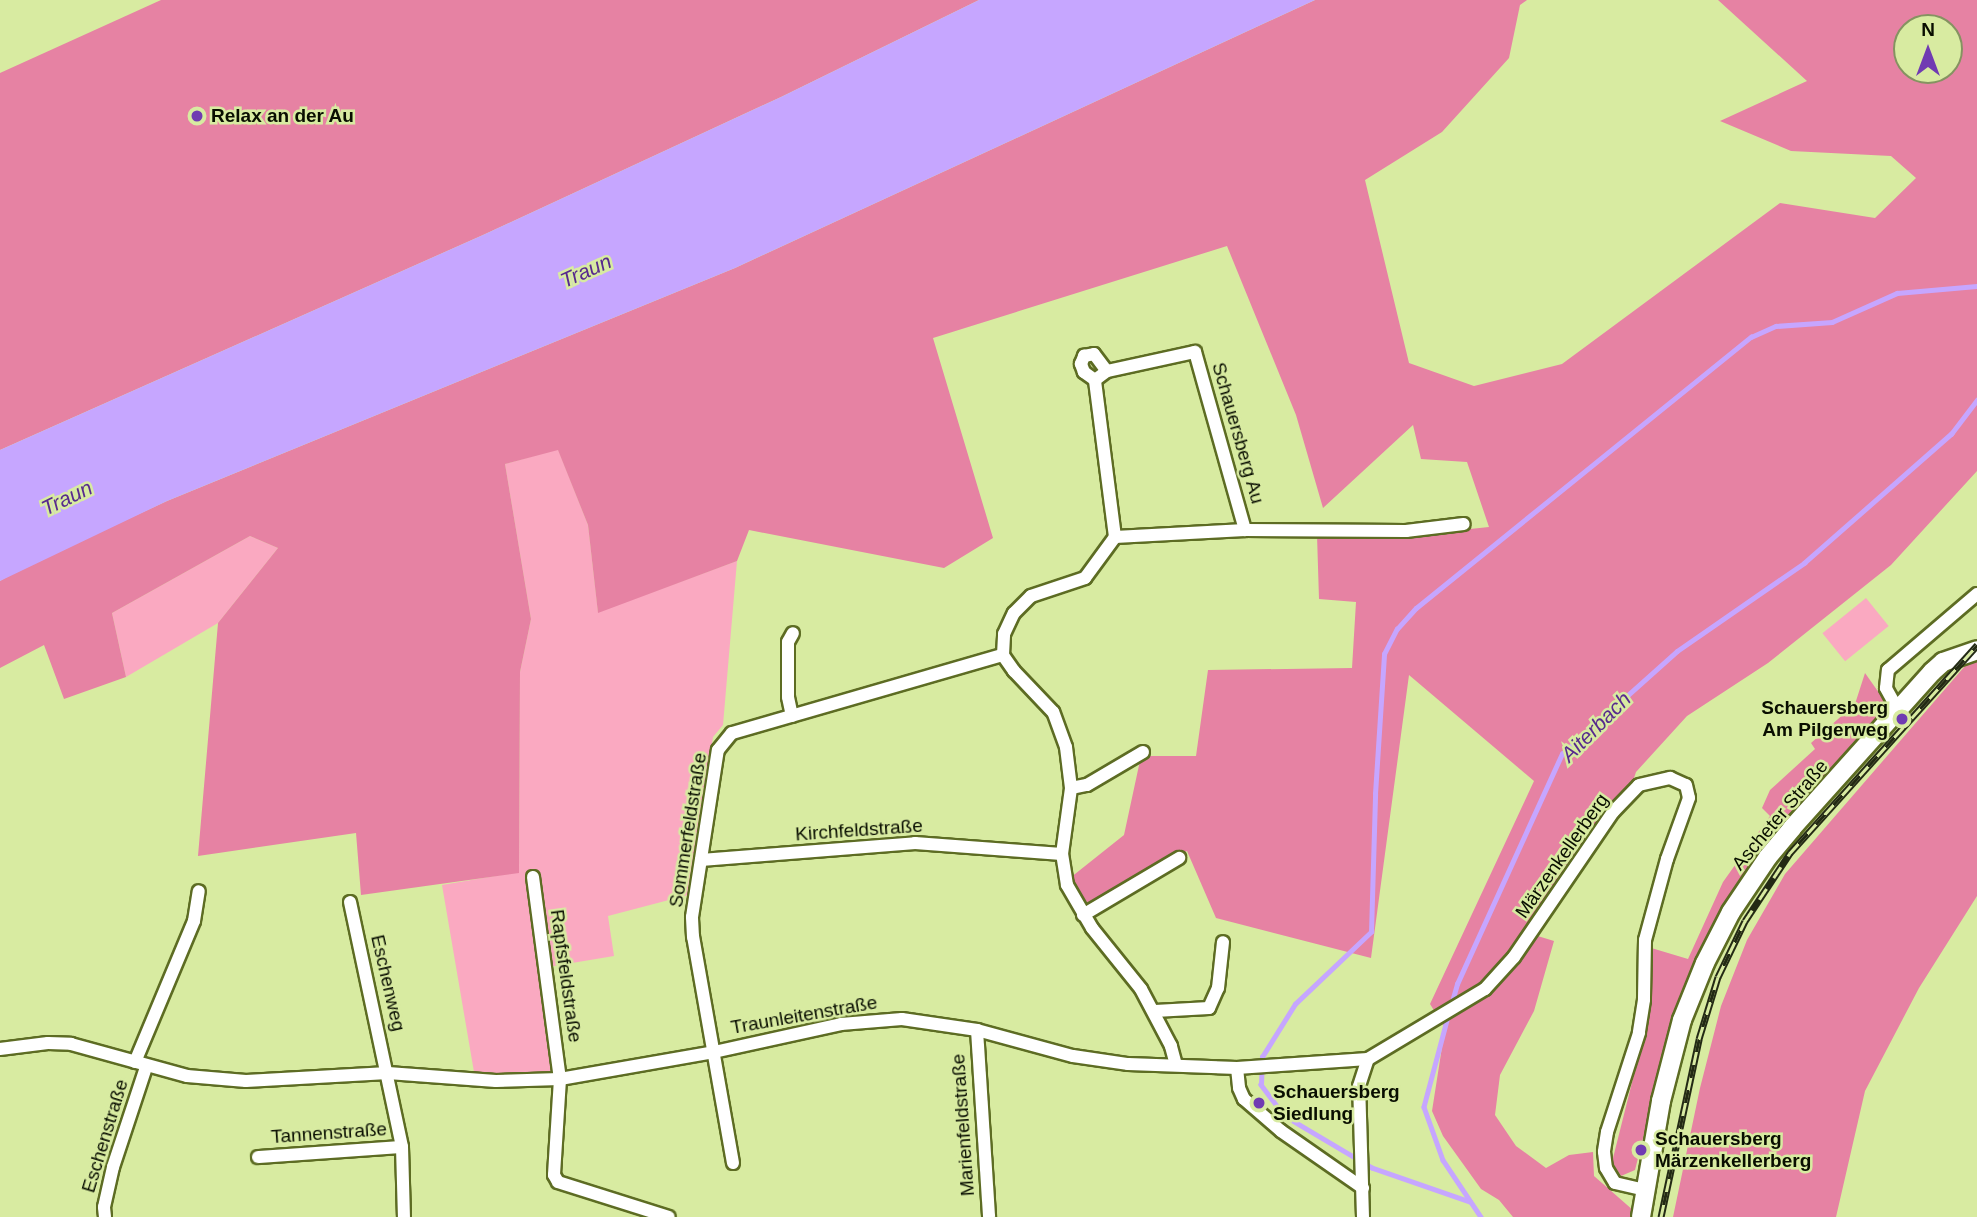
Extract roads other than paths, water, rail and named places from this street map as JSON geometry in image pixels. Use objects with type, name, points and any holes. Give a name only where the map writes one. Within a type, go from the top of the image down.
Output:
[{"type":"main road","name":"Ascheter Straße","points":[[1641,1217],[1661,1101],[1682,1020],[1718,936],[1768,857],[1898,710],[1943,662],[1977,650]]},
{"type":"street","name":"Schauersberg Au","points":[[1095,380],[1107,371],[1195,352],[1245,530]]},
{"type":"street","points":[[1107,371],[1094,354],[1084,356],[1081,363],[1084,372],[1095,380],[1115,537],[1085,578],[1031,596],[1014,613],[1004,634],[1003,655],[1058,720],[1068,756],[1070,788],[1062,854],[1066,885],[1083,915],[1129,971],[1154,1011],[1175,1056],[1176,1065]]},
{"type":"street","name":"Schauersberg Au","points":[[1115,537],[1245,530],[1406,531],[1464,524]]},
{"type":"street","points":[[1898,710],[1886,688],[1888,670],[1977,594]]},
{"type":"street","points":[[792,716],[788,697],[788,642],[793,633]]},
{"type":"street","name":"Sommerfeldstraße","points":[[733,1163],[693,937],[692,917],[718,750],[732,733],[1003,655]]},
{"type":"street","points":[[1070,788],[1087,785],[1143,752]]},
{"type":"street","name":"Märzenkellerberg","points":[[1466,1003],[1485,989],[1514,957],[1613,812],[1639,785],[1670,778],[1686,785],[1689,798],[1667,859],[1645,940],[1642,962],[1644,1000],[1639,1033],[1606,1132],[1606,1168],[1615,1183],[1645,1189]]},
{"type":"street","name":"Kirchfeldstraße","points":[[701,860],[915,843],[1062,854]]},
{"type":"street","points":[[1083,915],[1179,858]]},
{"type":"street","name":"Rapfsfeldstraße","points":[[533,877],[560,1079]]},
{"type":"street","name":"Eschenstraße","points":[[105,1217],[104,1207],[113,1167],[141,1064],[194,921],[199,891]]},
{"type":"street","name":"Eschenweg","points":[[350,902],[388,1073]]},
{"type":"street","points":[[1154,1011],[1209,1008],[1218,988],[1223,942]]},
{"type":"street","name":"Traunleitenstraße","points":[[0,1049],[29,1044],[71,1044],[187,1076],[246,1081],[388,1073],[496,1081],[560,1079],[873,1020],[933,1021],[1073,1056],[1128,1063],[1242,1068],[1368,1059],[1466,1003]]},
{"type":"street","name":"Marienfeldstraße","points":[[977,1030],[989,1217]]},
{"type":"street","points":[[1363,1217],[1359,1086],[1368,1059]]},
{"type":"street","points":[[1242,1068],[1239,1088],[1244,1099],[1281,1131],[1363,1182]]},
{"type":"street","name":"Tannenstraße","points":[[388,1073],[402,1147],[404,1217]]},
{"type":"street","points":[[560,1079],[554,1175],[558,1182],[669,1217]]},
{"type":"street","name":"Tannenstraße","points":[[258,1157],[402,1147]]},
{"type":"water","name":"Traun","points":[[979,0],[1315,0],[735,268],[167,501],[0,581],[0,450],[483,235],[781,97]]},
{"type":"waterway","points":[[1470,1202],[1372,1168],[1284,1116],[1261,1085],[1262,1057],[1295,1004],[1371,932],[1375,794],[1384,654],[1397,629],[1416,608],[1751,337],[1776,326],[1832,322],[1897,293],[1977,286]]},
{"type":"waterway","name":"Aiterbach","points":[[1451,1005],[1457,984],[1562,754],[1677,651],[1804,563],[1951,434],[1977,400]]},
{"type":"waterway","name":"Aiterbach","points":[[1449,1013],[1424,1107],[1443,1160],[1481,1217]]},
{"type":"railway","points":[[1661,1217],[1699,1039],[1718,977],[1745,921],[1790,853],[1977,645]]},
{"type":"place","name":"Relax an der Au","points":[[197,116]]},
{"type":"place","name":"Schauersberg Am Pilgerweg","points":[[1902,719]]},
{"type":"place","name":"Schauersberg Siedlung","points":[[1259,1103]]},
{"type":"place","name":"Schauersberg Märzenkellerberg","points":[[1641,1150]]}]
